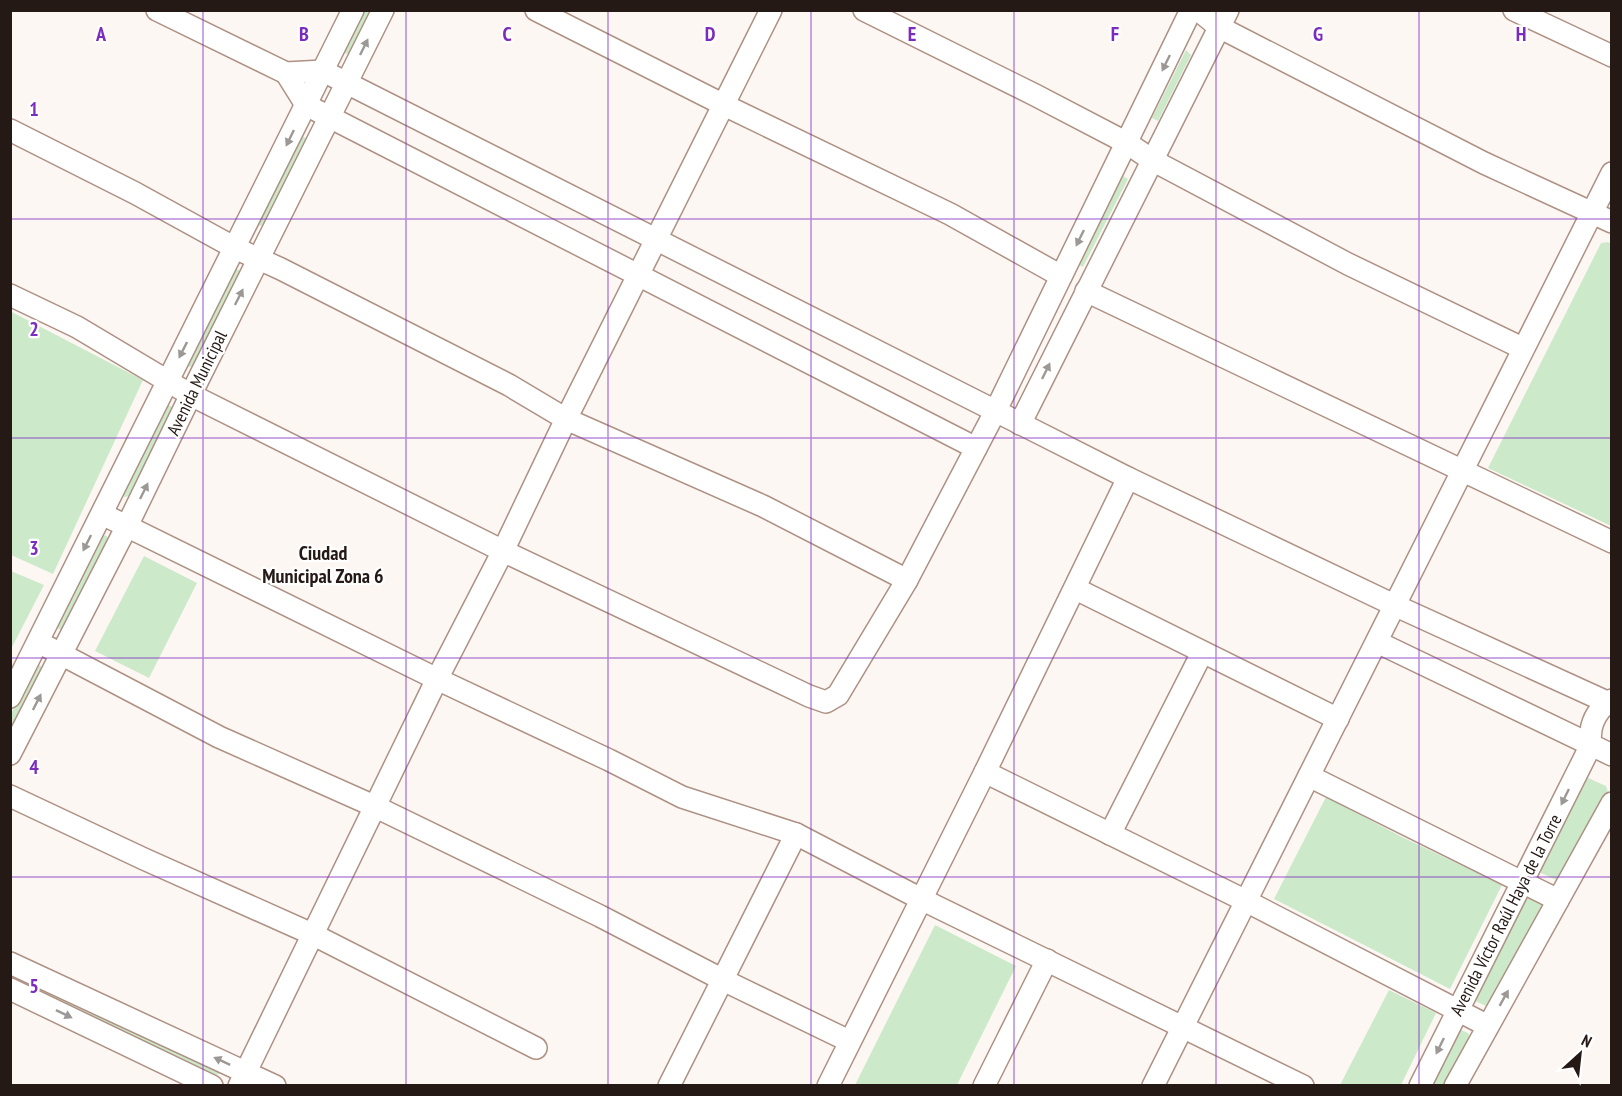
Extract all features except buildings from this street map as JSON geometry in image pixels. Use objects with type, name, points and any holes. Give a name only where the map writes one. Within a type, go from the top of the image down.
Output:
[{"type":"street","points":[[157,10],[286,73],[323,71],[1128,478],[1394,605],[1610,702]]},
{"type":"street","name":"Avenida Municipal","points":[[10,697],[353,10]]},
{"type":"street","name":"Avenida Municipal","points":[[10,754],[127,526],[383,10]]},
{"type":"street","points":[[536,10],[724,105],[950,214],[1061,276]]},
{"type":"street","points":[[243,1079],[436,679],[771,10]]},
{"type":"street","points":[[864,10],[1035,94],[1127,143],[1152,160],[1348,264],[1522,348]]},
{"type":"street","points":[[10,295],[77,327],[166,382],[502,551],[816,700],[826,702],[838,695],[907,580],[995,412],[1191,10]]},
{"type":"street","points":[[1198,10],[1223,19],[1484,163],[1611,222]]},
{"type":"street","points":[[1514,10],[1611,56]]},
{"type":"street","points":[[1020,424],[1223,19]]},
{"type":"street","points":[[286,73],[306,105],[976,448]]},
{"type":"street","points":[[10,130],[135,193],[235,248],[509,385],[566,419],[763,506],[907,580]]},
{"type":"street","points":[[1153,1086],[1611,173]]},
{"type":"street","points":[[1086,291],[1611,542]]},
{"type":"street","points":[[828,1086],[1076,589],[1128,478]]},
{"type":"street","points":[[102,514],[436,679],[682,797],[796,834],[1303,1086]]},
{"type":"street","points":[[1076,589],[1338,719]]},
{"type":"street","points":[[38,642],[219,737],[374,806],[849,1041]]},
{"type":"street","points":[[1377,642],[1611,755]]},
{"type":"street","points":[[1110,834],[1202,653]]},
{"type":"street","name":"Avenida Víctor Raúl Haya de la Torre","points":[[1420,1086],[1591,745],[1589,736],[1594,720],[1600,710],[1610,702]]},
{"type":"street","points":[[985,772],[1246,901],[1488,1026]]},
{"type":"street","points":[[1309,776],[1558,900]]},
{"type":"street","points":[[10,795],[144,859],[312,934],[536,1048]]},
{"type":"street","name":"Avenida Víctor Raúl Haya de la Torre","points":[[1455,1086],[1611,803]]},
{"type":"street","points":[[669,1086],[796,834]]},
{"type":"street","points":[[984,1086],[1047,960]]},
{"type":"street","points":[[10,963],[243,1079],[275,1086]]},
{"type":"street","points":[[10,989],[212,1086]]},
{"type":"green space","points":[[362,11],[372,11],[350,53],[346,54],[342,51]]},
{"type":"green space","points":[[1186,50],[1191,55],[1158,121],[1152,118]]},
{"type":"green space","points":[[303,136],[307,140],[265,224],[260,226],[257,223]]},
{"type":"green space","points":[[1123,176],[1128,179],[1083,267],[1079,265]]},
{"type":"green space","points":[[1601,243],[1612,244],[1611,526],[1488,468]]},
{"type":"green space","points":[[234,269],[239,270],[240,274],[194,366],[187,366]]},
{"type":"green space","points":[[10,311],[143,380],[53,574],[11,555]]},
{"type":"green space","points":[[166,405],[171,406],[172,410],[129,496],[125,497],[121,494]]},
{"type":"green space","points":[[101,535],[107,536],[108,541],[63,629],[60,630],[56,626]]},
{"type":"green space","points":[[144,556],[197,583],[149,678],[95,651]]},
{"type":"green space","points":[[11,571],[44,585],[11,649]]},
{"type":"green space","points":[[39,665],[43,668],[11,735],[11,714],[34,666]]},
{"type":"green space","points":[[1586,777],[1606,786],[1608,792],[1560,878],[1556,880],[1539,870]]},
{"type":"green space","points":[[1326,797],[1502,885],[1450,989],[1274,899]]},
{"type":"green space","points":[[1524,895],[1543,905],[1486,1006],[1473,1000]]},
{"type":"green space","points":[[935,925],[1016,966],[957,1085],[855,1085]]},
{"type":"green space","points":[[11,971],[220,1072],[212,1076],[11,982]]},
{"type":"green space","points":[[1389,990],[1436,1013],[1401,1085],[1340,1085]]},
{"type":"green space","points":[[1459,1029],[1468,1033],[1470,1037],[1444,1085],[1430,1086]]},
{"type":"district","name":"Ciudad Municipal Zona 6","points":[[323,564]]}]
